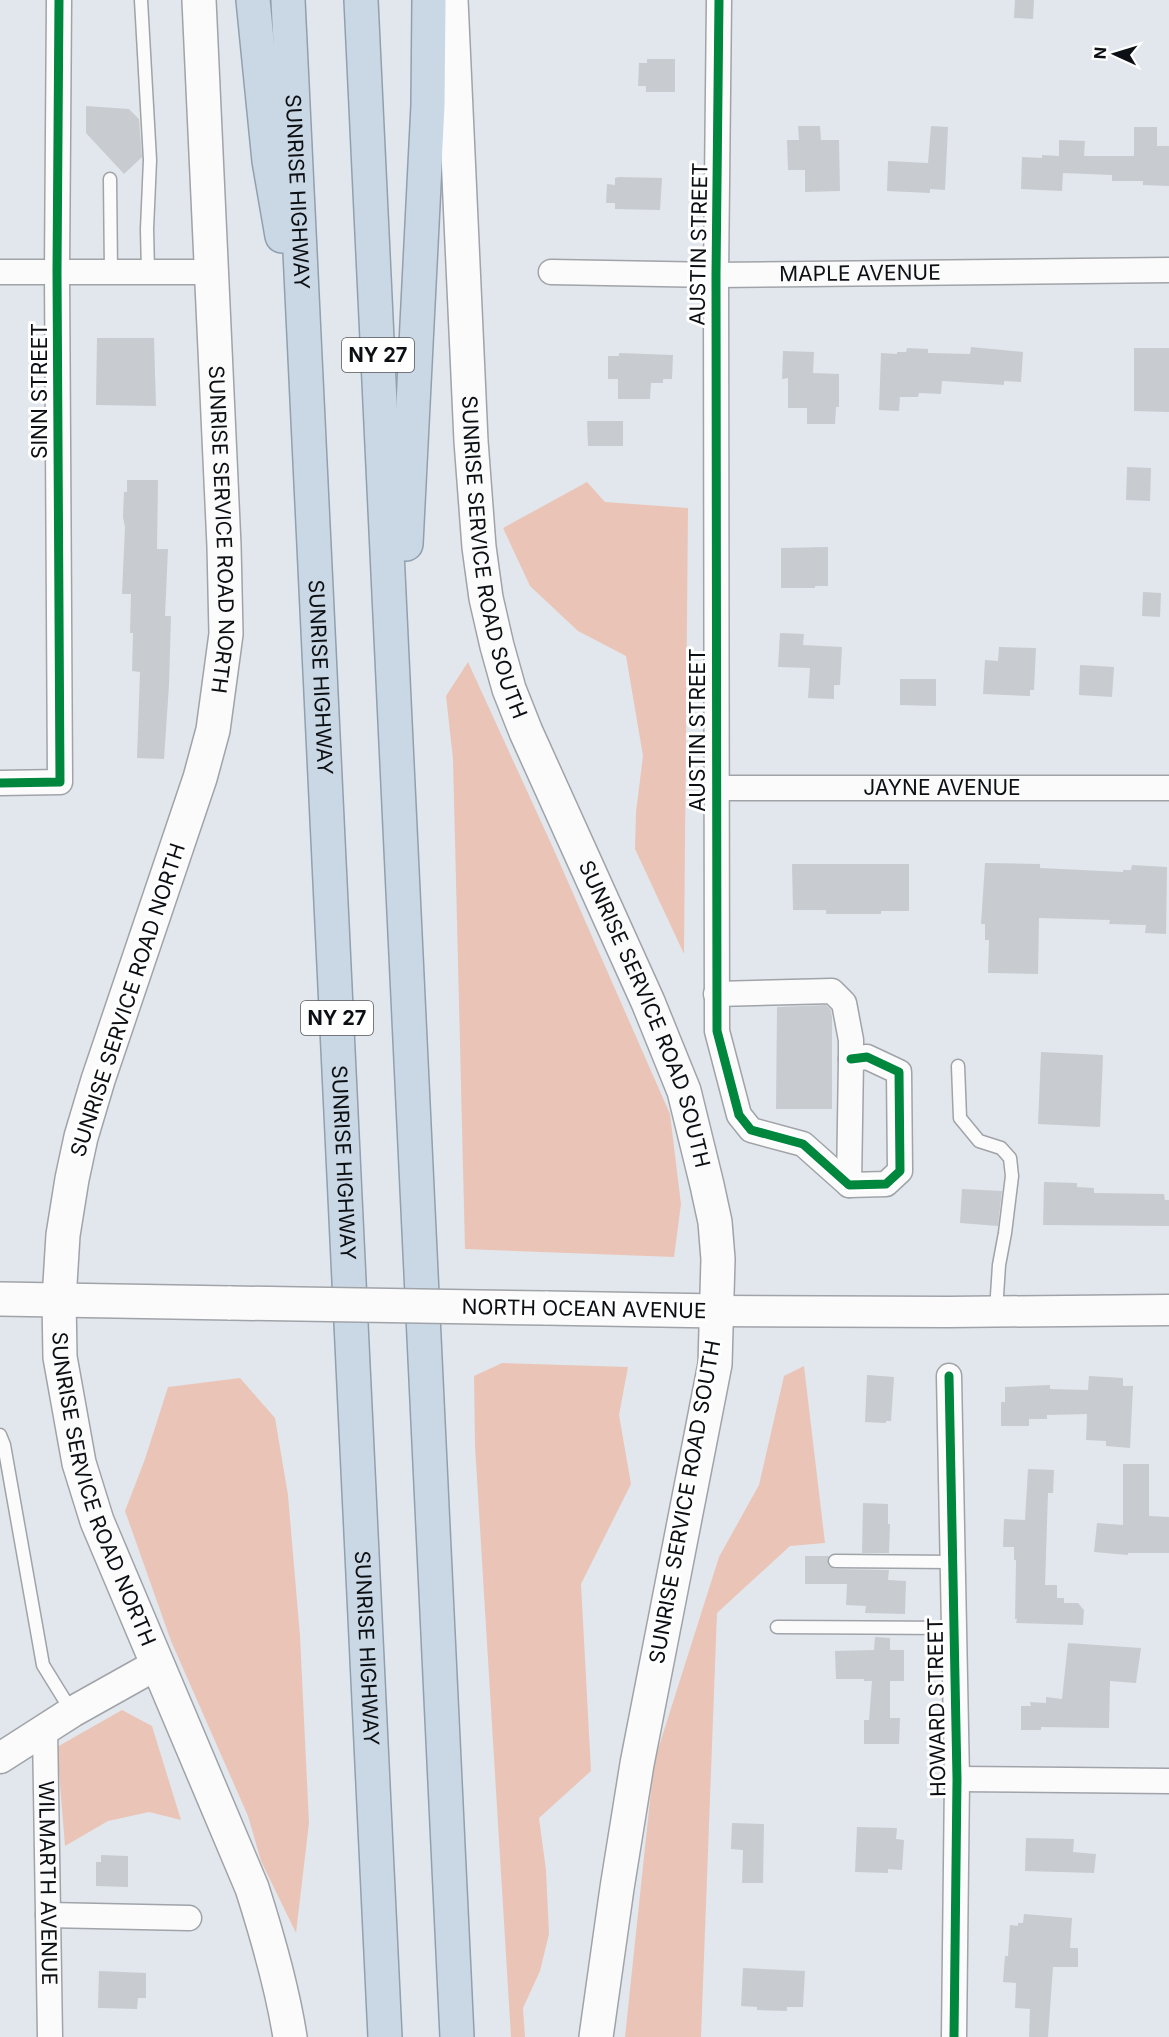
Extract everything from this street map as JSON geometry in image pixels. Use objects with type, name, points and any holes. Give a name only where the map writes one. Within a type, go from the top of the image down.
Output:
[{"type":"highway","points":[[253,0],[269,161],[306,366]]},
{"type":"highway","name":"SUNRISE HIGHWAY","points":[[288,0],[385,2037]]},
{"type":"highway","name":"NY 27","points":[[361,0],[457,2037]]},
{"type":"highway","points":[[395,710],[428,105],[429,0]]},
{"type":"main road","name":"SUNRISE SERVICE ROAD NORTH","points":[[199,0],[226,634],[213,730],[200,778],[81,1137],[63,1235],[59,1300],[60,1357],[79,1463],[97,1521],[252,1888],[272,1948],[290,2037]]},
{"type":"main road","name":"SUNRISE SERVICE ROAD SOUTH","points":[[451,0],[471,441],[479,547],[486,598],[509,689],[526,732],[648,1002],[684,1091],[697,1137],[715,1222],[718,1259],[715,1364],[637,1764],[596,2037]]},
{"type":"main road","name":"NORTH OCEAN AVENUE","points":[[0,1299],[718,1311]]},
{"type":"street","name":"SINN STREET","points":[[0,783],[60,782],[57,272],[59,0]]},
{"type":"street","name":"AUSTIN STREET","points":[[719,0],[716,275],[717,1031],[739,1115],[751,1130],[803,1144],[849,1185]]},
{"type":"street","name":"MAPLE AVENUE","points":[[551,272],[716,275],[1169,270]]},
{"type":"street","points":[[0,272],[210,272]]},
{"type":"street","name":"JAYNE AVENUE","points":[[716,788],[1169,788]]},
{"type":"street","points":[[716,994],[832,991],[844,1002],[851,1059],[849,1185],[886,1184],[900,1171],[899,1072],[867,1057],[851,1059]]},
{"type":"street","name":"NORTH OCEAN AVENUE","points":[[718,1311],[1169,1310]]},
{"type":"street","name":"HOWARD STREET","points":[[949,1376],[957,1779],[954,2037]]},
{"type":"street","points":[[0,1758],[72,1712],[156,1665]]},
{"type":"street","name":"WILMARTH AVENUE","points":[[45,1729],[50,2037]]},
{"type":"street","points":[[957,1779],[1169,1780]]},
{"type":"street","points":[[48,1915],[189,1918]]},
{"type":"lane","points":[[141,0],[150,160],[148,272]]},
{"type":"lane","points":[[110,178],[111,272]]},
{"type":"lane","points":[[958,1066],[960,1118],[979,1141],[1000,1148],[1010,1158],[1012,1176],[999,1265],[996,1311]]},
{"type":"lane","points":[[0,1435],[4,1445],[43,1665],[72,1712]]},
{"type":"lane","points":[[835,1561],[953,1562]]},
{"type":"lane","points":[[777,1627],[954,1628]]},
{"type":"shaded area","points":[[587,482],[605,502],[688,508],[684,954],[635,849],[636,812],[643,756],[626,656],[578,631],[530,586],[503,528]]},
{"type":"shaded area","points":[[468,662],[554,850],[670,1114],[681,1204],[674,1257],[465,1249],[453,759],[446,696]]},
{"type":"shaded area","points":[[502,1363],[628,1367],[619,1415],[631,1484],[581,1584],[591,1771],[539,1818],[546,1870],[549,1934],[540,1971],[523,2008],[525,2037],[511,2037],[475,1446],[474,1376]]},
{"type":"shaded area","points":[[804,1366],[825,1543],[790,1546],[717,1613],[701,2037],[625,2037],[654,1762],[719,1557],[759,1485],[784,1376]]},
{"type":"shaded area","points":[[240,1378],[275,1418],[288,1495],[300,1636],[309,1823],[296,1933],[261,1861],[248,1816],[171,1641],[125,1511],[145,1459],[168,1387]]},
{"type":"shaded area","points":[[122,1710],[152,1726],[181,1820],[149,1812],[108,1821],[65,1846],[57,1747]]},
{"type":"building","points":[[1015,0],[1034,0],[1033,19],[1014,18]]},
{"type":"building","points":[[647,59],[675,59],[675,92],[646,92],[646,86],[638,86],[639,63],[647,63]]},
{"type":"building","points":[[86,106],[129,109],[139,119],[142,157],[124,174],[86,133]]},
{"type":"building","points":[[798,126],[820,126],[821,140],[839,140],[840,191],[805,192],[805,170],[788,170],[787,140],[799,140]]},
{"type":"building","points":[[931,126],[948,127],[945,190],[930,189],[930,193],[887,191],[888,161],[928,163]]},
{"type":"building","points":[[1134,127],[1157,127],[1157,146],[1169,146],[1169,186],[1143,185],[1143,181],[1112,181],[1112,175],[1063,173],[1062,191],[1021,189],[1022,157],[1059,156],[1059,140],[1085,141],[1084,156],[1134,156]]},
{"type":"building","points":[[615,178],[662,178],[660,210],[615,209],[615,203],[606,203],[607,184],[615,185]]},
{"type":"building","points":[[97,338],[154,338],[156,406],[96,405]]},
{"type":"building","points":[[971,347],[1023,352],[1021,382],[1004,381],[1004,385],[942,381],[941,394],[919,393],[918,397],[900,397],[899,411],[879,410],[881,353],[897,354],[897,352],[906,352],[907,348],[928,349],[928,353],[970,354]]},
{"type":"building","points":[[1134,348],[1169,348],[1169,412],[1134,411]]},
{"type":"building","points":[[783,351],[814,352],[813,373],[839,374],[839,407],[836,407],[835,424],[807,424],[807,408],[788,408],[788,378],[782,379]]},
{"type":"building","points":[[619,353],[673,355],[672,379],[663,379],[663,383],[651,383],[650,399],[618,399],[618,379],[608,379],[608,356],[619,356]]},
{"type":"building","points":[[587,421],[623,421],[623,446],[588,446]]},
{"type":"building","points":[[1127,467],[1151,468],[1150,501],[1126,500]]},
{"type":"building","points":[[127,480],[158,480],[157,549],[168,549],[165,616],[171,616],[164,759],[137,758],[140,672],[132,671],[131,594],[122,594],[124,492],[127,492]]},
{"type":"building","points":[[828,547],[828,586],[781,588],[781,548]]},
{"type":"building","points":[[1143,592],[1161,593],[1160,617],[1142,616]]},
{"type":"building","points":[[780,633],[804,634],[803,645],[842,647],[840,685],[834,685],[834,699],[808,698],[810,668],[778,667]]},
{"type":"building","points":[[999,647],[1036,648],[1034,690],[1030,690],[1030,696],[983,694],[985,660],[998,661]]},
{"type":"building","points":[[1080,665],[1114,667],[1112,697],[1079,695]]},
{"type":"building","points":[[900,679],[936,679],[936,706],[900,705]]},
{"type":"building","points":[[985,863],[1040,864],[1040,868],[1123,872],[1123,870],[1131,870],[1132,865],[1167,867],[1166,934],[1145,933],[1146,925],[1109,924],[1110,920],[1039,918],[1038,974],[988,973],[989,940],[985,940],[985,924],[981,924]]},
{"type":"building","points":[[792,864],[909,864],[909,911],[881,911],[881,914],[826,914],[826,910],[793,910]]},
{"type":"building","points":[[826,1005],[831,1010],[832,1018],[832,1109],[776,1109],[777,1007]]},
{"type":"building","points":[[1041,1052],[1103,1055],[1100,1127],[1038,1124]]},
{"type":"building","points":[[1044,1182],[1077,1183],[1077,1187],[1094,1188],[1094,1193],[1164,1194],[1165,1200],[1169,1200],[1169,1226],[1043,1225]]},
{"type":"building","points":[[962,1189],[1002,1191],[998,1226],[960,1223]]},
{"type":"building","points":[[867,1375],[894,1377],[891,1421],[886,1421],[886,1423],[865,1422]]},
{"type":"building","points":[[1089,1376],[1123,1378],[1123,1386],[1133,1386],[1130,1448],[1106,1446],[1106,1441],[1086,1440],[1087,1414],[1047,1415],[1047,1419],[1029,1419],[1029,1426],[1001,1426],[1001,1402],[1005,1402],[1005,1387],[1050,1385],[1050,1389],[1088,1390]]},
{"type":"building","points":[[1123,1464],[1149,1464],[1149,1516],[1169,1517],[1169,1553],[1128,1553],[1128,1555],[1094,1552],[1097,1523],[1123,1525]]},
{"type":"building","points":[[1028,1469],[1054,1470],[1053,1493],[1048,1493],[1045,1585],[1057,1585],[1057,1598],[1064,1598],[1064,1603],[1078,1603],[1084,1610],[1083,1625],[1016,1623],[1016,1560],[1014,1560],[1014,1547],[1003,1547],[1004,1519],[1025,1520]]},
{"type":"building","points":[[863,1503],[888,1504],[889,1553],[862,1553]]},
{"type":"building","points":[[805,1556],[829,1556],[828,1565],[834,1569],[889,1570],[888,1580],[906,1581],[905,1614],[865,1613],[866,1606],[846,1605],[847,1584],[805,1584]]},
{"type":"building","points":[[875,1637],[890,1638],[890,1650],[904,1650],[904,1681],[890,1681],[890,1718],[900,1718],[899,1744],[864,1744],[864,1720],[869,1720],[872,1681],[836,1679],[835,1651],[874,1650]]},
{"type":"building","points":[[1068,1643],[1141,1648],[1136,1683],[1110,1681],[1109,1728],[1041,1727],[1041,1730],[1021,1730],[1021,1706],[1031,1706],[1030,1702],[1046,1703],[1046,1697],[1062,1699]]},
{"type":"building","points":[[732,1823],[764,1824],[763,1883],[742,1883],[743,1850],[731,1849]]},
{"type":"building","points":[[857,1827],[897,1828],[896,1839],[904,1840],[902,1870],[888,1869],[888,1873],[855,1872]]},
{"type":"building","points":[[1026,1838],[1074,1839],[1073,1852],[1096,1854],[1094,1873],[1025,1871]]},
{"type":"building","points":[[101,1855],[128,1856],[128,1887],[96,1886],[96,1862],[101,1862]]},
{"type":"building","points":[[1024,1914],[1072,1918],[1070,1948],[1078,1948],[1078,1967],[1053,1967],[1048,2037],[1029,2037],[1030,2009],[1015,2008],[1016,1983],[1003,1982],[1010,1925],[1018,1926],[1018,1923],[1023,1923]]},
{"type":"building","points":[[743,1968],[805,1971],[803,2007],[787,2007],[787,2011],[757,2010],[757,2007],[741,2006]]},
{"type":"building","points":[[99,1971],[146,1973],[146,1998],[138,1998],[137,2009],[98,2008]]},
{"type":"cycle path","points":[[0,783],[60,782],[57,272],[59,0]]},
{"type":"cycle path","points":[[719,0],[716,275],[717,1031],[739,1115],[751,1130],[803,1144],[849,1185],[886,1184],[900,1171],[899,1072],[867,1057],[851,1059]]},
{"type":"cycle path","points":[[949,1376],[957,1779],[954,2037]]}]
